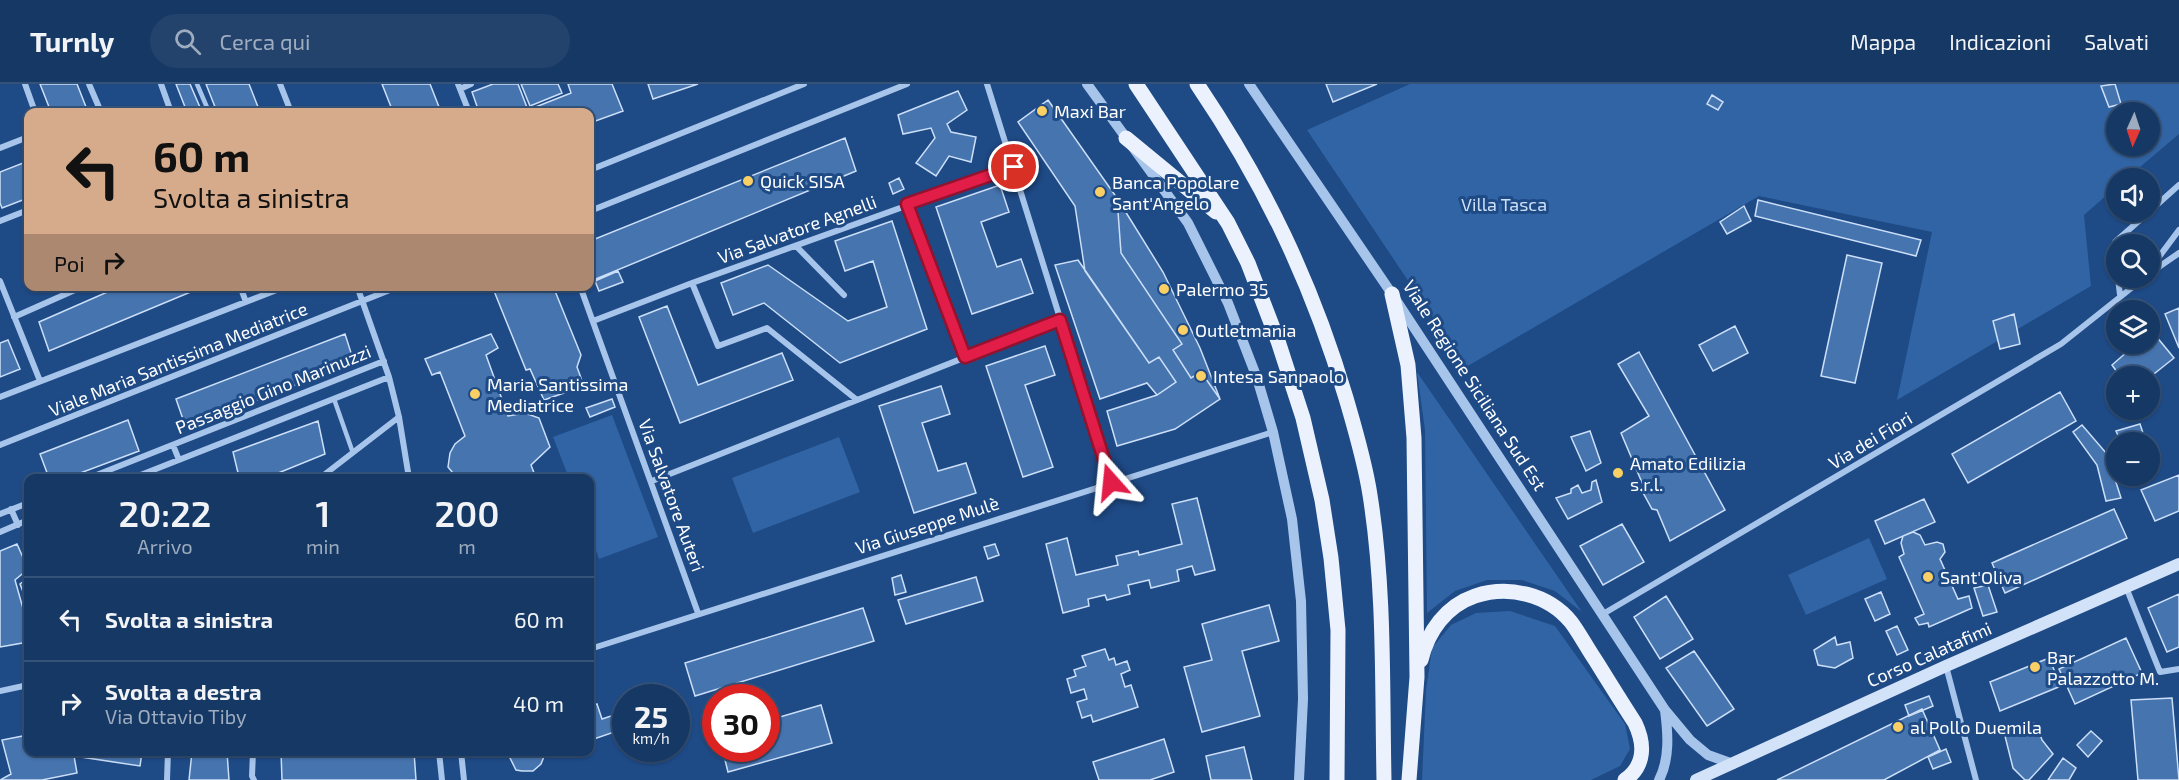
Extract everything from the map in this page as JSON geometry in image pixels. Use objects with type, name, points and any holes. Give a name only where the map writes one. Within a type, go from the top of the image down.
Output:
[{"type":"main road","points":[[1136,84],[1228,222],[1248,263],[1278,341],[1302,418],[1322,500],[1331,558],[1338,630],[1337,780]]},
{"type":"main road","points":[[1197,84],[1249,166],[1286,235],[1332,350],[1352,418],[1370,494],[1378,566],[1384,780]]},
{"type":"main road","points":[[1126,138],[1228,222]]},
{"type":"main road","points":[[1392,294],[1408,365],[1414,438],[1417,677],[1409,780]]},
{"type":"main road","name":"Corso Calatafimi","points":[[1695,780],[1946,666],[2179,564]]},
{"type":"main road","points":[[1417,677],[1425,644],[1440,619],[1463,601],[1491,591],[1520,592],[1548,602],[1570,621],[1635,723],[1642,739],[1642,758],[1633,775],[1625,780]]},
{"type":"street","points":[[25,84],[33,108]]},
{"type":"street","points":[[89,84],[99,108]]},
{"type":"street","points":[[160,84],[169,108]]},
{"type":"street","points":[[280,84],[289,108]]},
{"type":"street","points":[[467,108],[459,86],[471,84]]},
{"type":"street","points":[[594,168],[804,84]]},
{"type":"street","points":[[594,209],[907,84]]},
{"type":"street","points":[[987,84],[1111,482]]},
{"type":"street","points":[[1087,84],[1188,223],[1228,303],[1257,378],[1273,432],[1292,519],[1301,601],[1303,699],[1299,780]]},
{"type":"street","name":"Viale Regione Siciliana Sud Est","points":[[1249,84],[1392,294],[1665,710],[1690,740],[1708,755],[1732,764]]},
{"type":"street","points":[[0,148],[24,138]]},
{"type":"street","name":"Via Salvatore Agnelli","points":[[593,321],[907,204],[1014,167]]},
{"type":"street","points":[[2160,201],[2179,185]]},
{"type":"street","points":[[907,204],[965,357]]},
{"type":"street","points":[[0,221],[24,212]]},
{"type":"street","points":[[2124,234],[2137,222]]},
{"type":"street","points":[[2160,257],[2179,230]]},
{"type":"street","points":[[795,246],[844,295]]},
{"type":"street","points":[[2160,265],[2179,253]]},
{"type":"street","points":[[0,281],[40,381]]},
{"type":"street","points":[[692,283],[718,346],[767,328],[857,400]]},
{"type":"street","points":[[2119,288],[2120,295]]},
{"type":"street","name":"Via dei Fiori","points":[[1603,615],[2061,344],[2129,288]]},
{"type":"street","points":[[14,317],[73,291]]},
{"type":"street","points":[[242,291],[246,302]]},
{"type":"street","name":"Viale Maria Santissima Mediatrice","points":[[0,397],[271,291]]},
{"type":"street","points":[[359,291],[389,377],[399,417],[408,474]]},
{"type":"street","name":"Viale Maria Santissima Mediatrice","points":[[0,446],[388,291]]},
{"type":"street","name":"Via Salvatore Auteri","points":[[582,291],[699,613]]},
{"type":"street","points":[[652,481],[1060,320]]},
{"type":"street","name":"Passaggio Gino Marinuzzi","points":[[99,474],[384,361]]},
{"type":"street","name":"Passaggio Gino Marinuzzi","points":[[143,474],[389,377]]},
{"type":"street","points":[[325,474],[399,417]]},
{"type":"street","name":"Via Giuseppe Mulè","points":[[594,648],[1273,432]]},
{"type":"street","name":"Passaggio Gino Marinuzzi","points":[[173,445],[179,460]]},
{"type":"street","points":[[0,514],[24,504]]},
{"type":"street","points":[[11,509],[18,525]]},
{"type":"street","points":[[0,532],[24,522]]},
{"type":"street","points":[[2126,587],[2160,672],[2179,669]]},
{"type":"street","points":[[1946,666],[1976,780]]},
{"type":"street","points":[[0,692],[24,685]]},
{"type":"street","name":"Viale Regione Siciliana Sud Est","points":[[1659,780],[1666,756],[1668,730],[1665,710]]},
{"type":"street","points":[[167,780],[168,756]]},
{"type":"street","points":[[253,756],[252,776],[255,780]]},
{"type":"street","points":[[439,756],[442,780]]},
{"type":"street","points":[[461,756],[464,780]]},
{"type":"lane","points":[[197,84],[206,108]]},
{"type":"lane","points":[[334,399],[353,453]]},
{"type":"green space","name":"Villa Tasca","points":[[1410,84],[2179,84],[2179,134],[2160,150],[2160,102],[2106,102],[2106,156],[2153,156],[2139,168],[2106,168],[2106,196],[2084,215],[2091,286],[1897,400],[1932,232],[1759,196],[1466,367],[1307,130]]},
{"type":"green space","points":[[1417,372],[1582,612],[1555,591],[1522,580],[1487,580],[1455,591],[1427,613],[1425,430]]},
{"type":"green space","points":[[612,415],[658,537],[599,559],[594,545],[594,474],[567,474],[553,437]]},
{"type":"green space","points":[[839,437],[860,492],[753,533],[732,478]]},
{"type":"green space","points":[[1869,538],[1887,579],[1806,615],[1788,575]]},
{"type":"green space","points":[[1510,611],[1555,626],[1625,724],[1630,749],[1620,766],[1591,780],[1422,780],[1426,690],[1432,648],[1451,625],[1476,613]]},
{"type":"building","points":[[40,84],[77,84],[86,108],[49,108]]},
{"type":"building","points":[[176,84],[190,84],[200,108],[185,108]]},
{"type":"building","points":[[206,84],[249,84],[258,108],[215,108]]},
{"type":"building","points":[[382,84],[430,84],[439,108],[391,108]]},
{"type":"building","points":[[493,84],[518,84],[527,108],[478,108],[472,92]]},
{"type":"building","points":[[521,84],[558,84],[562,93],[530,106]]},
{"type":"building","points":[[568,84],[612,84],[623,111],[594,122],[594,108],[533,108],[571,93]]},
{"type":"building","points":[[648,84],[698,84],[653,99]]},
{"type":"building","points":[[1326,84],[1377,84],[1333,102]]},
{"type":"building","points":[[2115,84],[2120,102],[2107,102],[2101,86]]},
{"type":"building","points":[[958,91],[967,110],[947,124],[951,132],[976,137],[971,162],[949,156],[936,176],[916,163],[935,138],[931,128],[903,134],[898,115]]},
{"type":"building","points":[[1712,95],[1723,102],[1718,110],[1707,104]]},
{"type":"building","points":[[1048,100],[1117,198],[1121,253],[1182,344],[1173,350],[1191,378],[1201,372],[1220,399],[1175,429],[1117,446],[1107,411],[1157,395],[1176,382],[1159,357],[1149,363],[1085,271],[1075,206],[1018,122]]},
{"type":"building","points":[[845,138],[856,171],[594,280],[594,239]]},
{"type":"building","points":[[24,163],[24,200],[2,208],[0,172]]},
{"type":"building","points":[[899,178],[904,189],[893,194],[889,183]]},
{"type":"building","points":[[1000,185],[1009,212],[981,222],[997,267],[1021,259],[1033,293],[972,314],[936,207]]},
{"type":"building","points":[[1117,198],[1163,272],[1200,348],[1220,399],[1201,372],[1191,378],[1173,350],[1182,344],[1121,253]]},
{"type":"building","points":[[1758,200],[1921,240],[1916,256],[1755,216]]},
{"type":"building","points":[[1744,206],[1751,221],[1727,234],[1720,222]]},
{"type":"building","points":[[892,221],[927,329],[840,363],[764,303],[733,315],[721,283],[768,265],[848,321],[887,307],[873,261],[845,271],[835,241]]},
{"type":"building","points":[[1847,255],[1882,263],[1855,383],[1821,376]]},
{"type":"building","points":[[1078,260],[1149,363],[1159,357],[1176,382],[1157,395],[1147,383],[1100,399],[1055,265]]},
{"type":"building","points":[[618,271],[623,282],[599,291],[595,281]]},
{"type":"building","points":[[110,291],[193,291],[49,351],[39,322]]},
{"type":"building","points":[[494,291],[555,291],[581,355],[577,367],[584,386],[544,400],[530,369],[526,370]]},
{"type":"building","points":[[667,306],[698,385],[782,353],[793,380],[680,423],[639,317]]},
{"type":"building","points":[[2179,308],[2179,348],[2165,314]]},
{"type":"building","points":[[2014,314],[2020,344],[2000,349],[1993,321]]},
{"type":"building","points":[[1735,326],[1748,353],[1713,371],[1699,345]]},
{"type":"building","points":[[345,334],[354,362],[186,428],[176,399]]},
{"type":"building","name":"Maria Santissima Mediatrice","points":[[491,334],[498,348],[486,355],[508,416],[525,413],[539,418],[550,447],[531,465],[534,474],[454,474],[448,467],[450,453],[455,444],[465,436],[440,372],[432,375],[425,359]]},
{"type":"building","points":[[8,340],[20,369],[0,377],[0,343]]},
{"type":"building","points":[[2160,341],[2174,358],[2160,369],[2160,366],[2112,365],[2125,354],[2160,354]]},
{"type":"building","points":[[1045,346],[1055,375],[1025,385],[1053,467],[1023,477],[986,366]]},
{"type":"building","points":[[1639,352],[1725,510],[1670,541],[1657,510],[1652,509],[1641,489],[1643,485],[1621,433],[1649,416],[1618,364]]},
{"type":"building","points":[[941,386],[950,414],[922,423],[938,471],[966,463],[976,493],[914,513],[879,406]]},
{"type":"building","points":[[2060,392],[2076,421],[1968,483],[1952,454]]},
{"type":"building","points":[[612,399],[615,407],[590,417],[586,408]]},
{"type":"building","points":[[128,420],[139,451],[78,474],[48,474],[40,454]]},
{"type":"building","points":[[318,421],[325,454],[276,474],[238,474],[233,452]]},
{"type":"building","points":[[2140,424],[2143,432],[2116,432]]},
{"type":"building","points":[[2082,425],[2106,453],[2106,486],[2117,486],[2121,498],[2106,501],[2097,465],[2073,432]]},
{"type":"building","points":[[1590,431],[1601,463],[1586,471],[1571,437]]},
{"type":"building","points":[[2179,475],[2179,511],[2155,521],[2141,490],[2151,486],[2160,486],[2160,482]]},
{"type":"building","points":[[1596,480],[1602,502],[1568,519],[1556,498],[1571,493],[1571,489],[1578,485],[1582,493],[1591,490],[1592,482]]},
{"type":"building","points":[[1197,498],[1215,570],[1195,575],[1192,566],[1177,570],[1179,581],[1151,588],[1149,580],[1128,585],[1130,594],[1107,600],[1105,595],[1088,599],[1089,606],[1063,613],[1046,544],[1067,538],[1076,575],[1118,565],[1116,556],[1138,551],[1139,555],[1182,544],[1172,504]]},
{"type":"building","points":[[1924,499],[1935,522],[1885,544],[1875,521]]},
{"type":"building","points":[[2114,509],[2127,538],[2005,593],[1992,563]]},
{"type":"building","points":[[1622,524],[1644,562],[1603,585],[1580,546]]},
{"type":"building","name":"Sant'Oliva","points":[[1913,532],[1920,535],[1925,545],[1937,542],[1943,544],[1945,552],[1940,559],[1958,599],[1969,596],[1972,608],[1929,627],[1928,623],[1919,625],[1915,618],[1924,614],[1899,557],[1904,554],[1901,543],[1903,536]]},
{"type":"building","points":[[17,544],[24,560],[24,572],[15,580],[24,612],[24,643],[0,647],[0,551]]},
{"type":"building","points":[[995,544],[999,555],[988,559],[984,547]]},
{"type":"building","points":[[901,575],[906,592],[895,595],[892,578]]},
{"type":"building","points":[[976,577],[983,601],[906,624],[898,600]]},
{"type":"building","points":[[24,581],[24,594],[20,584]]},
{"type":"building","points":[[1988,585],[1997,612],[1983,616],[1974,588]]},
{"type":"building","points":[[1881,592],[1890,614],[1875,621],[1865,599]]},
{"type":"building","points":[[2179,594],[2179,647],[2167,652],[2148,608]]},
{"type":"building","points":[[1666,596],[1693,639],[1660,659],[1634,617]]},
{"type":"building","points":[[1269,605],[1279,641],[1242,651],[1260,716],[1202,732],[1184,667],[1212,660],[1202,624]]},
{"type":"building","points":[[863,608],[874,641],[734,684],[702,684],[702,694],[695,696],[685,663]]},
{"type":"building","points":[[1897,626],[1908,650],[1897,655],[1886,631]]},
{"type":"building","points":[[1835,637],[1837,645],[1850,642],[1853,658],[1835,668],[1818,665],[1814,650]]},
{"type":"building","points":[[2126,638],[2142,673],[2075,704],[2059,669]]},
{"type":"building","points":[[1105,649],[1109,660],[1114,658],[1116,665],[1127,661],[1130,670],[1121,674],[1125,687],[1131,685],[1138,707],[1093,722],[1091,715],[1082,718],[1077,702],[1087,699],[1084,689],[1071,693],[1067,679],[1076,676],[1074,670],[1086,666],[1082,656]]},
{"type":"building","points":[[1694,651],[1734,709],[1707,726],[1666,668]]},
{"type":"building","points":[[2049,658],[2061,686],[2000,711],[1990,682]]},
{"type":"building","points":[[1929,696],[1933,706],[1909,716],[1905,705]]},
{"type":"building","points":[[2172,698],[2179,780],[2138,780],[2131,700]]},
{"type":"building","points":[[597,704],[602,719],[612,716],[612,733],[594,739],[594,705]]},
{"type":"building","points":[[821,705],[832,743],[780,758],[780,717]]},
{"type":"building","points":[[1922,709],[1940,750],[1884,780],[1777,780]]},
{"type":"building","points":[[2036,723],[2042,740],[2053,754],[2029,780],[2025,780],[2013,768],[2003,728]]},
{"type":"building","points":[[2091,731],[2102,741],[2088,757],[2077,745]]},
{"type":"building","points":[[24,736],[24,756],[74,756],[77,773],[42,780],[0,780],[11,774],[2,740]]},
{"type":"building","points":[[1164,739],[1174,772],[1150,780],[1099,780],[1093,762]]},
{"type":"building","points":[[1244,747],[1252,780],[1211,780],[1206,756]]},
{"type":"building","points":[[1946,749],[1951,762],[1933,769],[1928,757]]},
{"type":"building","points":[[74,756],[141,756],[140,766]]},
{"type":"building","points":[[192,756],[227,756],[229,780],[189,780]]},
{"type":"building","points":[[281,756],[414,756],[416,780],[282,780]]},
{"type":"building","points":[[509,756],[544,756],[541,764],[533,771],[516,770]]},
{"type":"building","points":[[2063,758],[2076,768],[2069,780],[2048,780]]},
{"type":"building","points":[[726,762],[764,762],[728,772]]},
{"type":"place","name":"Maxi Bar","points":[[1042,111]]},
{"type":"place","name":"Quick SISA","points":[[748,181]]},
{"type":"place","name":"Banca Popolare Sant'Angelo","points":[[1100,192]]},
{"type":"place","name":"Palermo 35","points":[[1164,289]]},
{"type":"place","name":"Outletmania","points":[[1183,330]]},
{"type":"place","name":"Intesa Sanpaolo","points":[[1201,376]]},
{"type":"place","name":"Maria Santissima Mediatrice","points":[[475,394]]},
{"type":"place","name":"Amato Edilizia s.r.l.","points":[[1618,473]]},
{"type":"place","name":"Sant'Oliva","points":[[1928,577]]},
{"type":"place","name":"Bar Palazzotto M.","points":[[2035,667]]},
{"type":"place","name":"al Pollo Duemila","points":[[1898,727]]},
{"type":"route","points":[[1014,167],[907,204],[965,357],[1060,320],[1111,482]]}]
